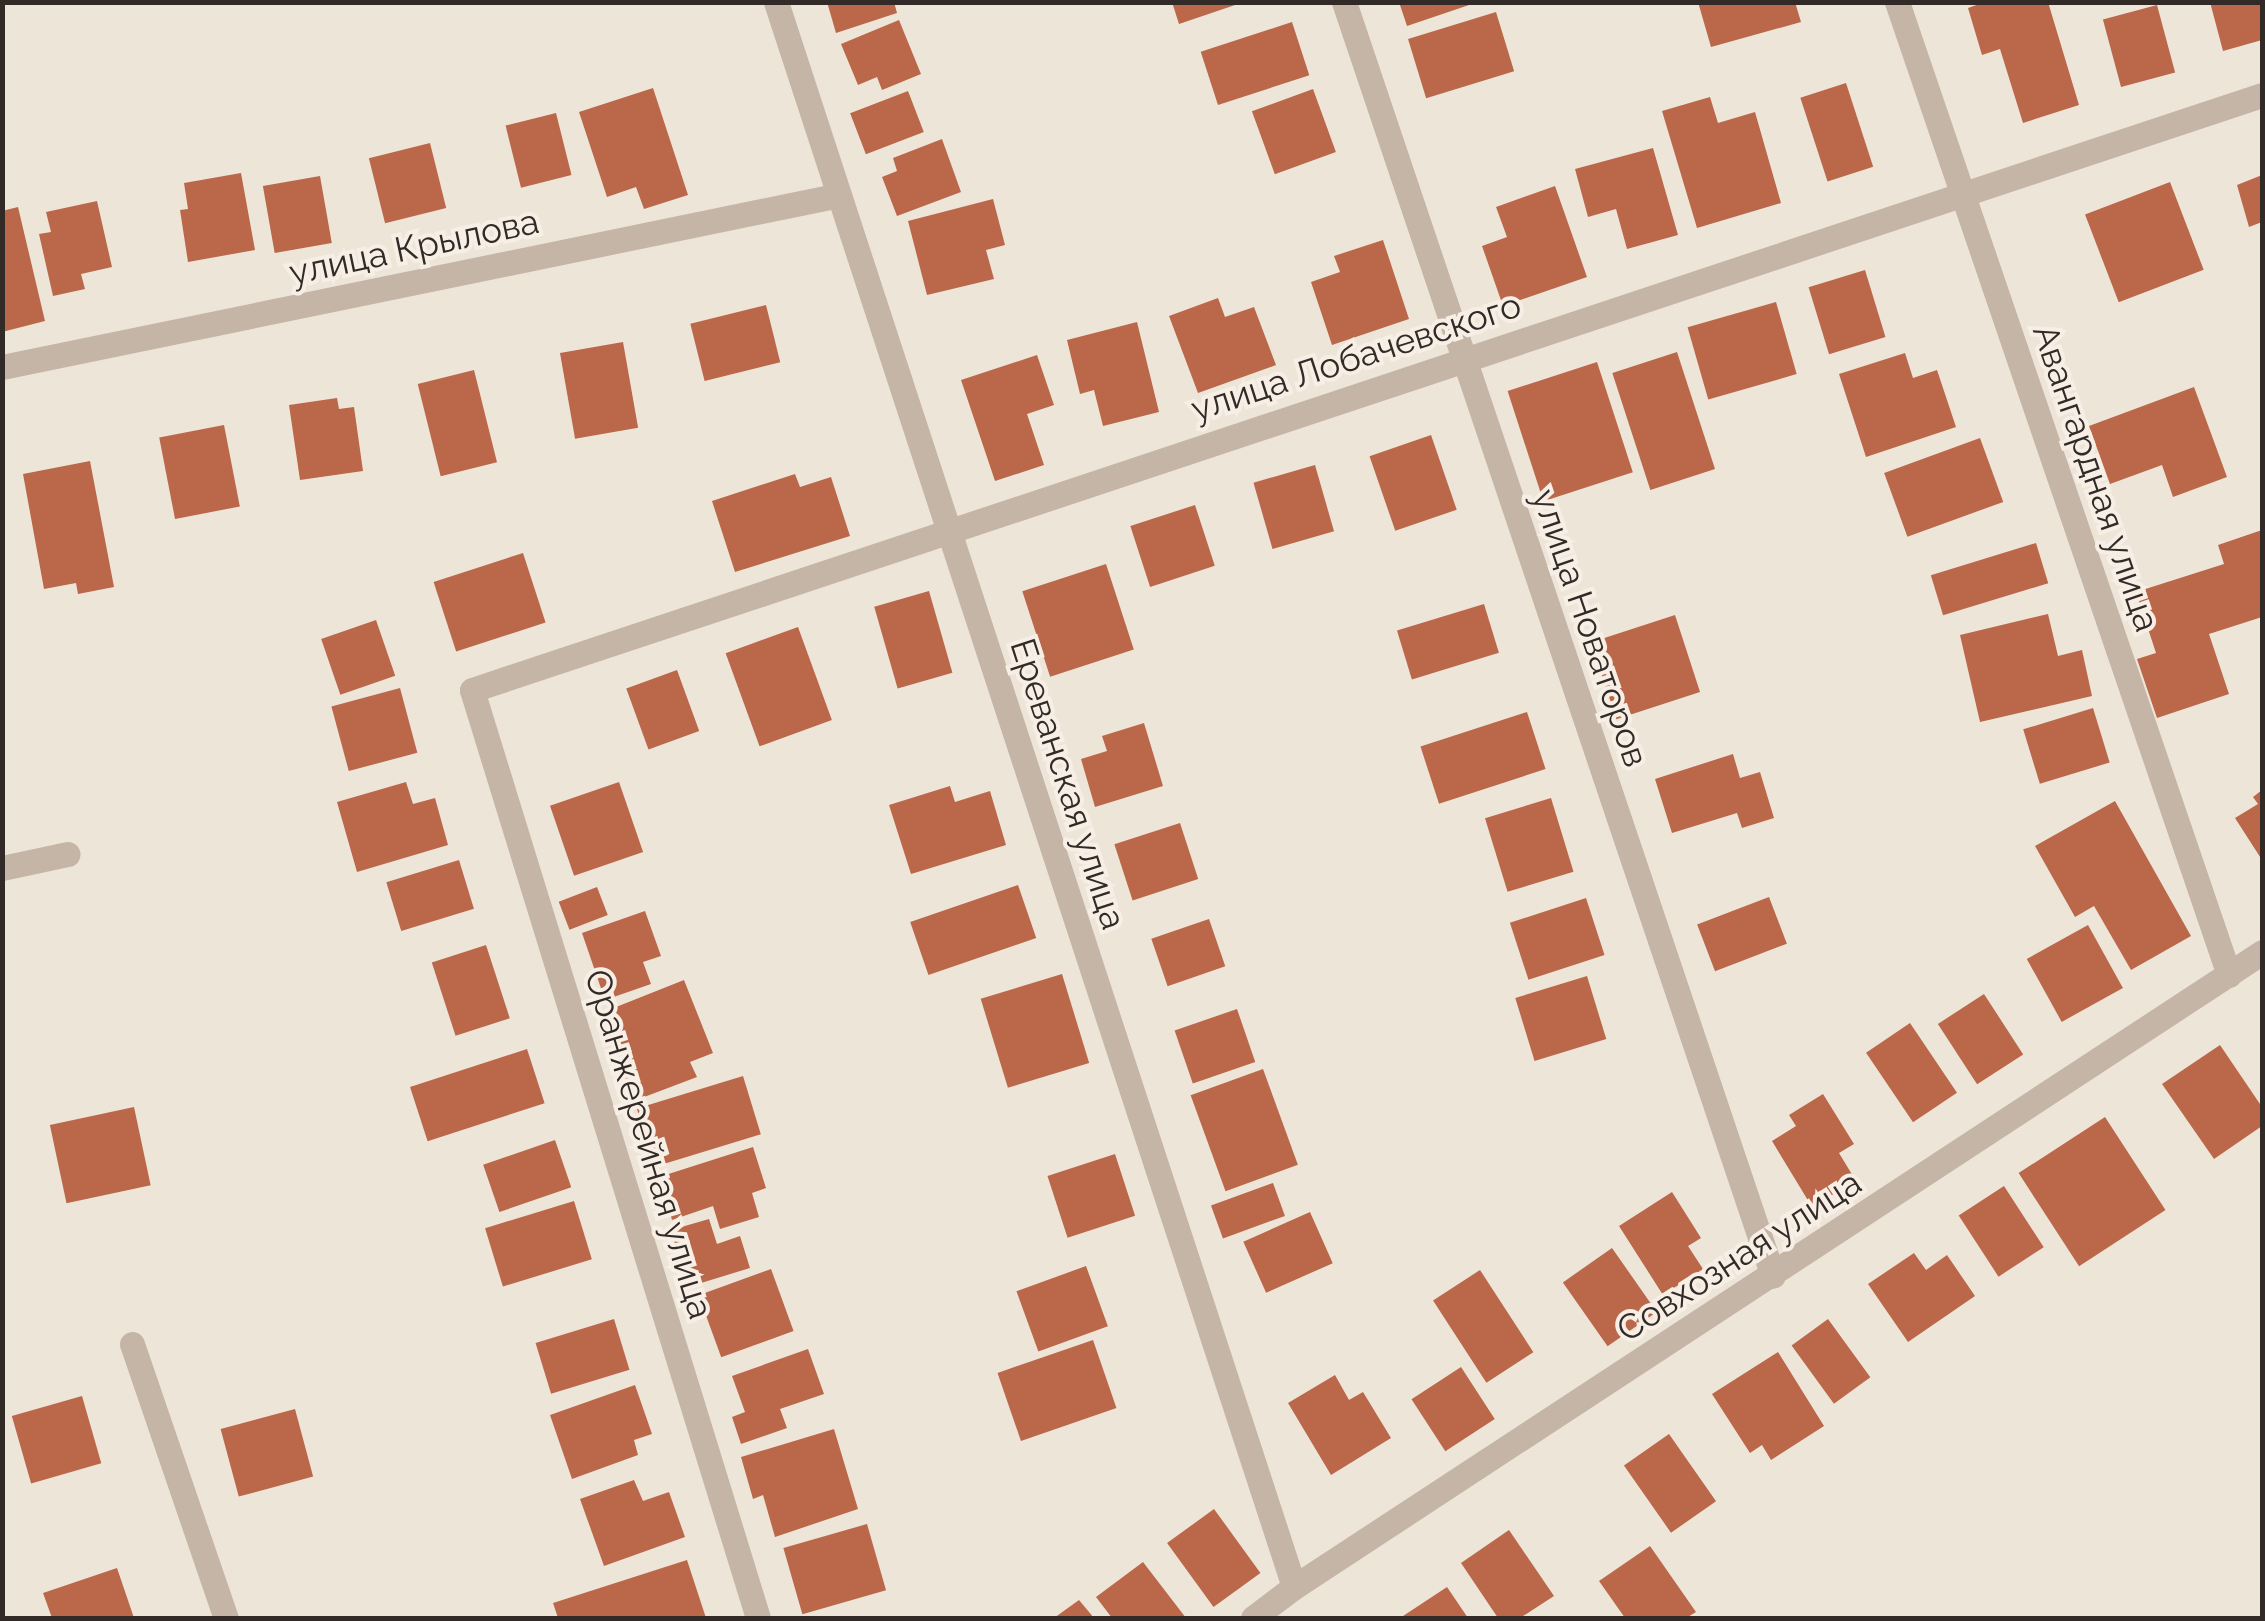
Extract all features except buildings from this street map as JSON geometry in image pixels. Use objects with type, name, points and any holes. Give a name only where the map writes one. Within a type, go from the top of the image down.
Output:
[{"type":"street","name":"Ереванская улица","points":[[776,2],[1294,1587]]},
{"type":"street","name":"улица Новаторов","points":[[1344,2],[1772,1276]]},
{"type":"street","name":"Авангардная улица","points":[[1896,2],[2229,975]]},
{"type":"street","name":"улица Лобачевского","points":[[472,690],[2262,94]]},
{"type":"street","name":"улица Крылова","points":[[2,367],[839,195]]},
{"type":"street","name":"Оранжерейная улица","points":[[472,690],[758,1618]]},
{"type":"street","points":[[2,868],[68,854]]},
{"type":"street","name":"Совхозная улица","points":[[1253,1618],[1294,1587],[2262,952]]},
{"type":"street","points":[[132,1344],[226,1618]]}]
